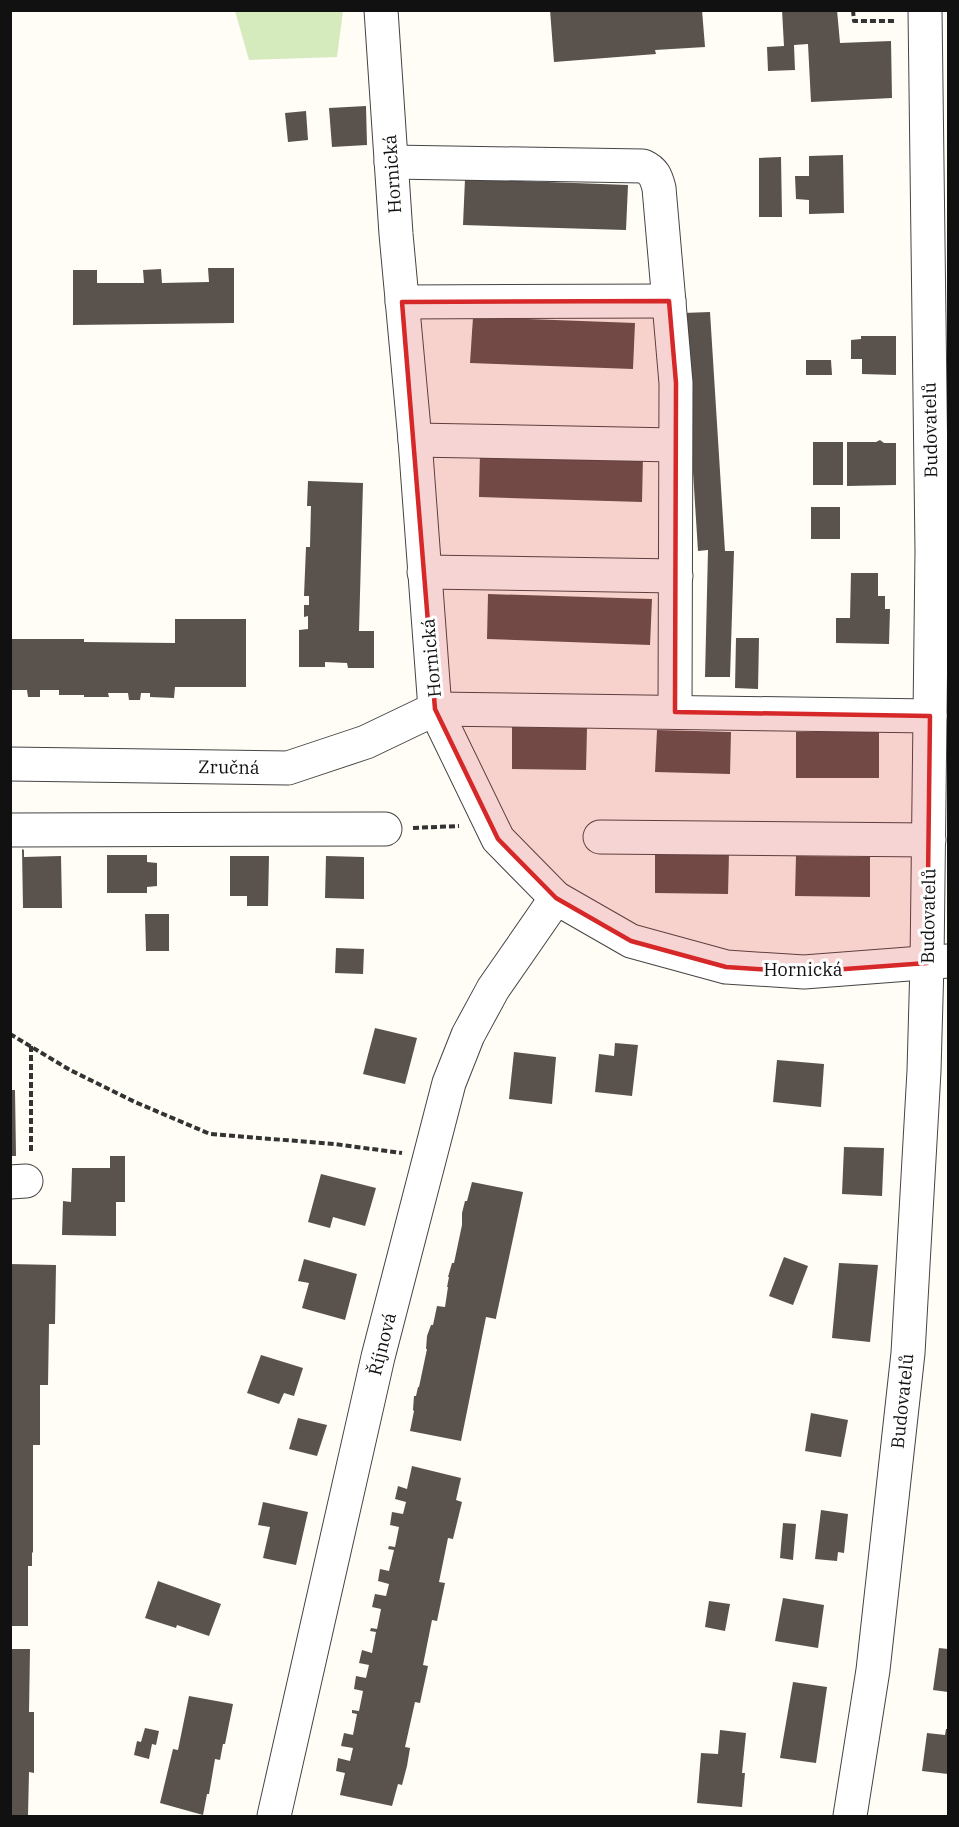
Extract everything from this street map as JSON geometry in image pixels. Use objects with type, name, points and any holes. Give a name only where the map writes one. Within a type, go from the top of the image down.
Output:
[{"type":"street","name":"Hornická","points":[[381,10],[435,709],[498,839],[556,897],[631,942],[726,967],[804,972],[938,962]]},
{"type":"street","name":"Budovatelů","points":[[850,1816],[873,1670],[908,1353],[924,1071],[938,962],[929,840],[930,716],[940,551],[925,16]]},
{"type":"street","points":[[391,162],[643,166],[651,170],[655,176],[659,188],[676,383],[675,712]]},
{"type":"street","points":[[402,302],[669,301]]},
{"type":"street","points":[[415,440],[675,445]]},
{"type":"street","points":[[424,572],[676,576]]},
{"type":"street","points":[[435,709],[930,716]]},
{"type":"street","name":"Zručná","points":[[10,764],[288,768],[366,742],[435,709]]},
{"type":"street","points":[[10,830],[385,829]]},
{"type":"street","points":[[600,837],[929,840]]},
{"type":"street","name":"Říjnová","points":[[274,1816],[378,1357],[449,1083],[468,1035],[493,989],[556,897]]},
{"type":"path","points":[[853,10],[854,21],[925,16]]},
{"type":"path","points":[[385,829],[490,823]]},
{"type":"path","points":[[10,1034],[70,1070],[135,1102],[210,1134],[334,1144],[430,1156]]},
{"type":"path","points":[[18,1182],[32,1165],[31,1046]]},
{"type":"highlighted area","points":[[669,301],[676,383],[675,712],[930,716],[927,963],[804,972],[726,967],[631,941],[556,898],[498,839],[435,709],[402,302]]},
{"type":"green space","points":[[235,11],[343,11],[337,57],[249,60]]},
{"type":"building","points":[[550,10],[702,10],[705,47],[655,50],[656,54],[554,62]]},
{"type":"building","points":[[782,10],[837,10],[840,43],[891,41],[892,98],[811,102],[808,44],[794,45],[795,70],[768,71],[767,47],[784,46]]},
{"type":"building","points":[[366,106],[367,145],[332,147],[329,108]]},
{"type":"building","points":[[306,111],[308,140],[288,142],[285,113]]},
{"type":"building","points":[[843,155],[844,213],[809,214],[809,200],[796,199],[795,176],[809,176],[809,156]]},
{"type":"building","points":[[781,157],[782,217],[759,217],[759,158]]},
{"type":"building","points":[[465,179],[628,185],[626,230],[463,225]]},
{"type":"building","points":[[208,268],[234,268],[234,323],[73,325],[73,270],[97,270],[97,283],[144,283],[143,270],[161,269],[162,283],[209,282]]},
{"type":"building","points":[[710,312],[725,551],[734,551],[730,677],[705,677],[708,550],[698,551],[683,313]]},
{"type":"building","points":[[473,317],[635,323],[633,369],[470,363]]},
{"type":"building","points":[[861,336],[896,336],[896,375],[862,374],[862,359],[851,359],[851,340],[861,339]]},
{"type":"building","points":[[806,360],[831,360],[832,375],[806,375]]},
{"type":"building","points":[[880,440],[884,443],[896,443],[896,485],[847,486],[847,442]]},
{"type":"building","points":[[813,442],[843,442],[843,485],[813,485]]},
{"type":"building","points":[[480,451],[643,456],[642,502],[479,497]]},
{"type":"building","points":[[308,481],[363,483],[359,631],[374,631],[374,668],[348,668],[347,663],[325,662],[325,667],[299,667],[299,630],[308,629],[308,616],[304,617],[304,605],[309,605],[309,596],[304,596],[306,547],[310,547],[311,506],[307,506]]},
{"type":"building","points":[[811,507],[840,507],[840,539],[811,539]]},
{"type":"building","points":[[851,573],[878,573],[878,596],[885,596],[885,609],[890,609],[889,644],[836,643],[836,618],[850,618]]},
{"type":"building","points":[[488,594],[652,599],[650,645],[487,639]]},
{"type":"building","points":[[175,619],[246,619],[246,687],[175,687],[174,698],[150,697],[150,693],[141,693],[140,700],[129,700],[128,693],[108,693],[109,697],[84,697],[84,695],[59,695],[59,690],[40,690],[40,697],[28,697],[27,690],[10,690],[10,639],[175,643]]},
{"type":"building","points":[[736,638],[759,638],[758,689],[735,688]]},
{"type":"building","points":[[512,727],[587,728],[586,770],[512,769]]},
{"type":"building","points":[[657,730],[731,732],[730,774],[655,772]]},
{"type":"building","points":[[796,732],[879,732],[879,778],[796,778]]},
{"type":"building","points":[[22,849],[24,857],[61,856],[62,908],[23,908]]},
{"type":"building","points":[[655,851],[729,853],[728,894],[655,893]]},
{"type":"building","points":[[107,855],[147,855],[147,862],[157,863],[157,886],[147,887],[147,893],[107,893]]},
{"type":"building","points":[[230,856],[269,856],[268,906],[247,906],[247,896],[230,896]]},
{"type":"building","points":[[326,856],[364,857],[364,899],[325,898]]},
{"type":"building","points":[[796,856],[870,857],[870,897],[795,896]]},
{"type":"building","points":[[145,914],[169,914],[169,951],[146,951]]},
{"type":"building","points":[[336,948],[364,949],[363,974],[335,973]]},
{"type":"building","points":[[375,1028],[417,1038],[405,1084],[363,1074]]},
{"type":"building","points":[[615,1043],[638,1045],[632,1096],[595,1092],[599,1054],[614,1056]]},
{"type":"building","points":[[514,1052],[556,1057],[552,1104],[509,1099]]},
{"type":"building","points":[[777,1060],[824,1064],[821,1107],[773,1102]]},
{"type":"building","points":[[10,1090],[15,1090],[16,1156],[10,1156]]},
{"type":"building","points":[[844,1147],[884,1148],[882,1196],[842,1194]]},
{"type":"building","points":[[110,1156],[125,1156],[125,1202],[116,1202],[116,1236],[62,1235],[63,1201],[71,1202],[72,1168],[110,1168]]},
{"type":"building","points":[[321,1174],[376,1188],[365,1226],[333,1217],[330,1228],[308,1222]]},
{"type":"building","points":[[472,1182],[523,1192],[496,1319],[486,1317],[461,1441],[410,1431],[414,1396],[419,1387],[427,1349],[427,1336],[433,1325],[437,1306],[445,1307],[448,1277],[452,1263],[454,1263],[462,1225],[462,1213]]},
{"type":"building","points":[[784,1257],[808,1266],[793,1305],[769,1296]]},
{"type":"building","points":[[304,1259],[357,1274],[345,1320],[302,1308],[309,1283],[298,1281]]},
{"type":"building","points":[[839,1263],[878,1265],[870,1342],[832,1338]]},
{"type":"building","points":[[10,1264],[56,1265],[55,1324],[49,1324],[48,1385],[40,1385],[40,1445],[33,1445],[33,1552],[32,1566],[28,1566],[28,1626],[10,1626]]},
{"type":"building","points":[[261,1355],[303,1368],[294,1396],[284,1393],[279,1404],[247,1393]]},
{"type":"building","points":[[811,1413],[848,1420],[841,1457],[805,1451]]},
{"type":"building","points":[[298,1418],[327,1425],[317,1456],[289,1449]]},
{"type":"building","points":[[412,1466],[461,1478],[456,1500],[462,1502],[453,1539],[448,1538],[439,1582],[445,1583],[437,1621],[432,1620],[423,1665],[428,1666],[420,1703],[415,1702],[405,1747],[410,1748],[407,1766],[402,1785],[398,1784],[392,1806],[340,1795],[345,1773],[336,1771],[338,1758],[350,1761],[353,1748],[341,1746],[344,1733],[353,1735],[357,1714],[352,1713],[352,1710],[359,1711],[363,1691],[354,1689],[356,1676],[366,1678],[369,1665],[359,1663],[362,1650],[372,1653],[376,1632],[370,1631],[371,1628],[377,1629],[381,1609],[372,1607],[375,1594],[386,1596],[389,1584],[378,1581],[380,1569],[389,1571],[394,1550],[388,1549],[389,1546],[395,1547],[399,1527],[390,1525],[392,1512],[403,1514],[406,1502],[395,1499],[398,1486],[407,1489]]},
{"type":"building","points":[[263,1502],[308,1512],[296,1565],[263,1558],[270,1527],[258,1525]]},
{"type":"building","points":[[821,1510],[848,1514],[844,1553],[838,1552],[837,1561],[815,1559]]},
{"type":"building","points":[[783,1523],[796,1524],[793,1560],[780,1558]]},
{"type":"building","points":[[158,1581],[221,1604],[209,1636],[177,1625],[176,1628],[145,1618]]},
{"type":"building","points":[[783,1598],[824,1605],[818,1648],[775,1641]]},
{"type":"building","points":[[709,1601],[730,1604],[725,1631],[705,1627]]},
{"type":"building","points":[[939,1648],[948,1649],[948,1692],[933,1690]]},
{"type":"building","points":[[10,1649],[30,1649],[29,1712],[34,1712],[34,1773],[29,1772],[28,1816],[10,1816]]},
{"type":"building","points":[[793,1682],[827,1687],[816,1763],[780,1758]]},
{"type":"building","points":[[189,1696],[233,1704],[220,1760],[215,1759],[203,1815],[160,1803],[173,1749],[178,1750]]},
{"type":"building","points":[[145,1728],[159,1731],[156,1745],[152,1744],[149,1759],[134,1755],[137,1741],[141,1742]]},
{"type":"building","points":[[948,1729],[948,1774],[922,1771],[927,1733],[945,1735]]},
{"type":"building","points":[[720,1730],[746,1733],[742,1773],[745,1773],[742,1807],[697,1803],[701,1753],[718,1754]]}]
